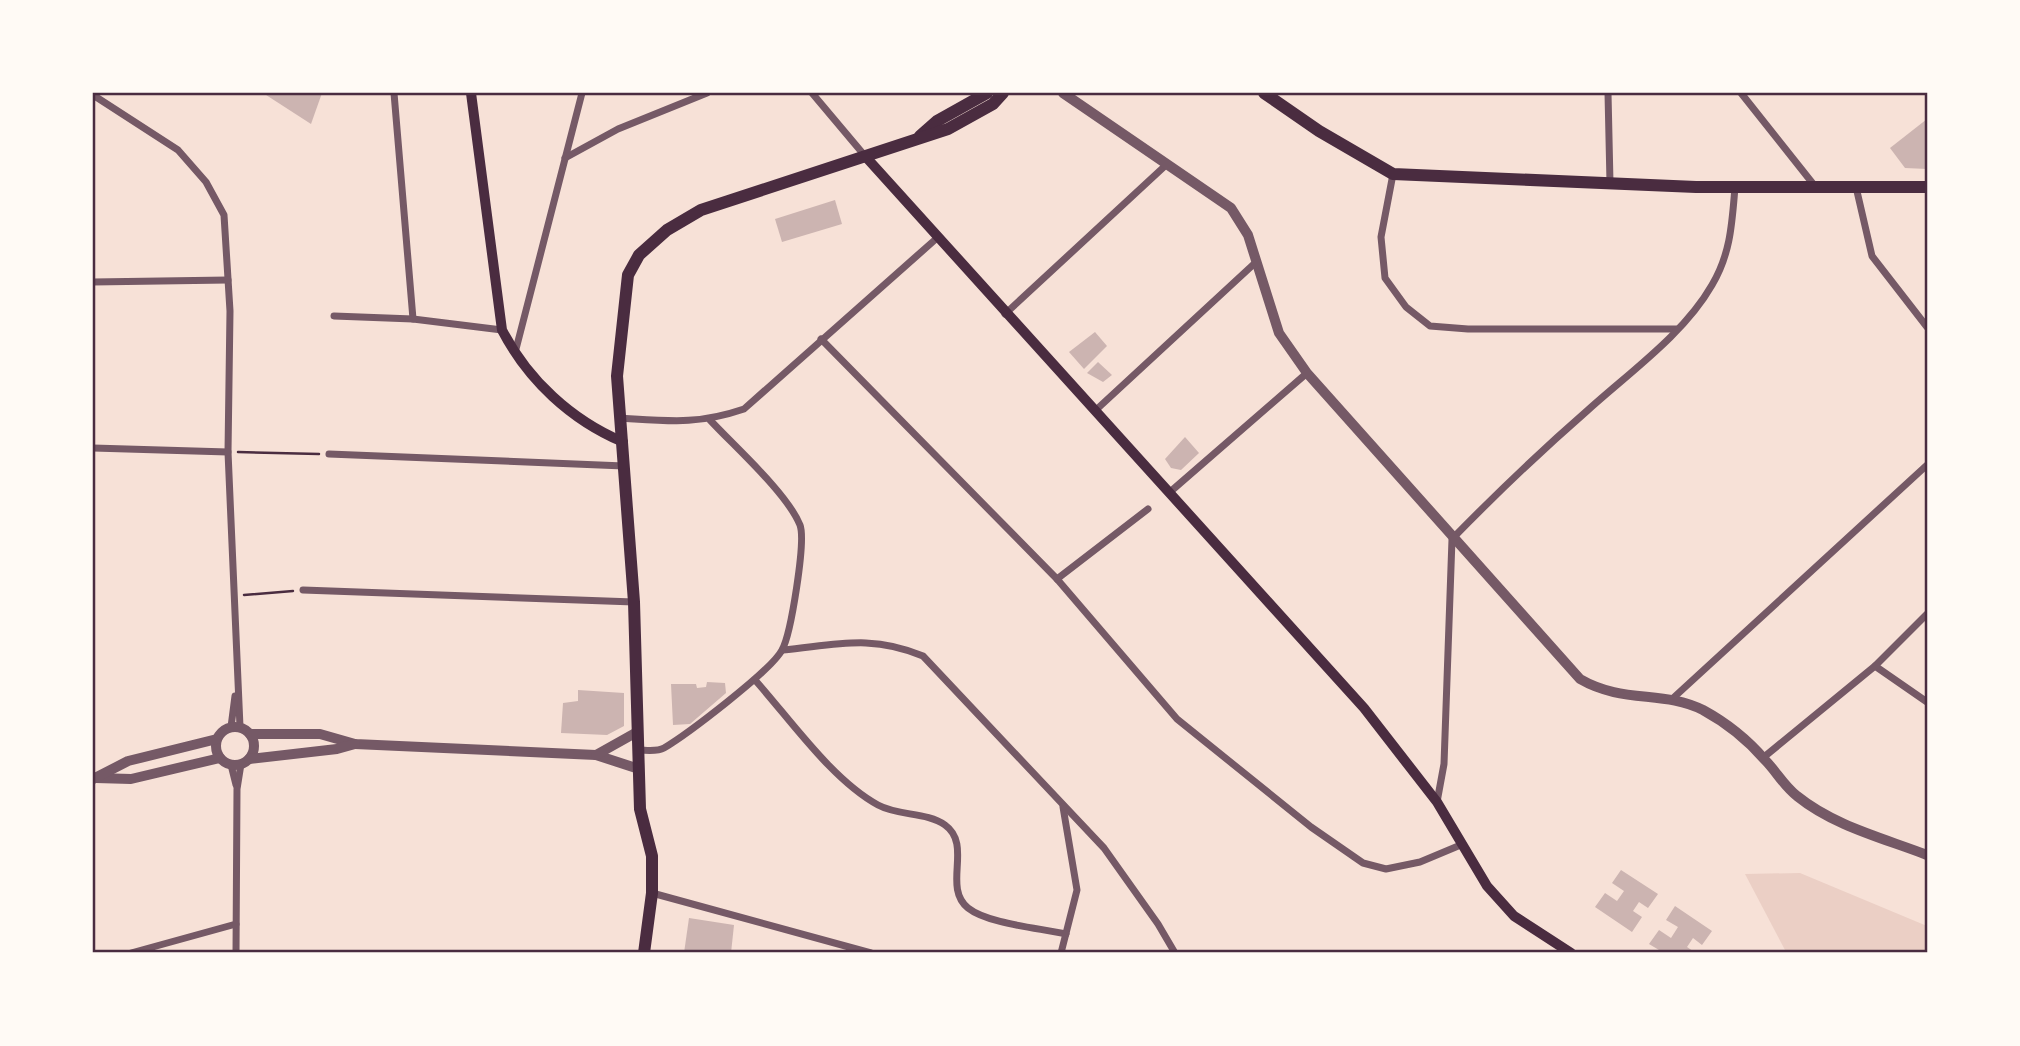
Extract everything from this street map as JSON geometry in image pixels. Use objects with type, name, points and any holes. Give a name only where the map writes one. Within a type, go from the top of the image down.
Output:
[{"type":"main road","points":[[471,93],[502,330],[514,354],[568,412],[587,425],[622,442]]},
{"type":"main road","points":[[948,129],[957,109],[956,93]]},
{"type":"main road","points":[[917,139],[957,109],[985,93]]},
{"type":"main road","points":[[644,953],[652,893],[652,856],[640,809],[634,602],[617,376],[628,275],[639,255],[667,230],[701,210],[948,129],[993,104],[1003,93]]},
{"type":"main road","points":[[1264,93],[1320,131],[1392,174],[1735,187],[1927,187]]},
{"type":"main road","points":[[865,156],[1005,314],[1097,409],[1364,708],[1437,802],[1487,886],[1514,916],[1571,953]]},
{"type":"street","points":[[394,93],[413,319]]},
{"type":"street","points":[[514,354],[582,93]]},
{"type":"street","points":[[565,159],[618,129],[707,93]]},
{"type":"street","points":[[811,93],[865,156]]},
{"type":"street","points":[[1063,93],[1231,208],[1248,235],[1279,333],[1307,373],[1452,539],[1580,679],[1616,695],[1671,700],[1699,709],[1718,719],[1764,757],[1793,793],[1810,807],[1840,822],[1925,853]]},
{"type":"street","points":[[1608,93],[1609,183]]},
{"type":"street","points":[[1741,93],[1814,185]]},
{"type":"street","points":[[95,98],[178,150],[206,182],[224,215],[228,280],[228,452],[236,596],[237,682],[240,729],[254,746],[240,763],[237,789],[236,953]]},
{"type":"street","points":[[1005,314],[1166,165]]},
{"type":"street","points":[[1392,174],[1381,237],[1385,278],[1406,307],[1430,326],[1468,329],[1676,329]]},
{"type":"street","points":[[1856,186],[1872,256],[1927,327]]},
{"type":"street","points":[[1437,802],[1444,764],[1452,539],[1529,461],[1696,309],[1713,284],[1731,241],[1735,187]]},
{"type":"street","points":[[620,418],[681,422],[710,420],[744,409],[937,238]]},
{"type":"street","points":[[1097,409],[1255,262]]},
{"type":"street","points":[[93,282],[228,280]]},
{"type":"street","points":[[334,316],[413,319],[502,330]]},
{"type":"street","points":[[821,339],[1057,579],[1177,719],[1311,827],[1363,863],[1386,869],[1420,862],[1463,844]]},
{"type":"street","points":[[1170,492],[1307,373]]},
{"type":"street","points":[[638,750],[661,750],[755,680],[783,650],[803,548],[800,526],[783,499],[710,420]]},
{"type":"street","points":[[93,449],[228,452]]},
{"type":"street","points":[[329,454],[624,466]]},
{"type":"street","points":[[1671,700],[1927,465]]},
{"type":"street","points":[[1057,579],[1148,509]]},
{"type":"street","points":[[303,590],[634,602]]},
{"type":"street","points":[[1764,757],[1875,666],[1927,614]]},
{"type":"street","points":[[783,650],[846,641],[870,641],[900,647],[923,656],[1104,848],[1175,953]]},
{"type":"street","points":[[1875,666],[1927,702]]},
{"type":"street","points":[[755,680],[834,769],[865,797],[907,816],[944,824],[952,832],[957,845],[956,888],[960,900],[970,909],[995,919],[1066,934]]},
{"type":"street","points":[[94,778],[120,764],[217,739],[240,729],[333,736],[355,744],[596,755],[639,769]]},
{"type":"street","points":[[596,755],[637,732]]},
{"type":"street","points":[[284,733],[285,753]]},
{"type":"street","points":[[217,739],[220,758]]},
{"type":"street","points":[[94,778],[117,780],[220,758],[240,763],[285,753],[337,749],[355,744]]},
{"type":"street","points":[[170,749],[174,768]]},
{"type":"street","points":[[146,756],[149,775]]},
{"type":"street","points":[[1061,953],[1077,890],[1063,804]]},
{"type":"street","points":[[652,893],[871,953]]},
{"type":"street","points":[[131,953],[236,923]]},
{"type":"path","points":[[228,452],[329,454]]},
{"type":"path","points":[[236,596],[303,590]]},
{"type":"shaded area","points":[[1800,873],[1927,926],[1927,953],[1818,953],[1785,950],[1745,874]]},
{"type":"building","points":[[263,93],[322,93],[311,124]]},
{"type":"building","points":[[1927,119],[1927,169],[1905,168],[1890,148]]},
{"type":"building","points":[[835,200],[842,224],[782,242],[775,219]]},
{"type":"building","points":[[1095,332],[1107,346],[1084,369],[1069,352]]},
{"type":"building","points":[[1098,362],[1112,375],[1103,382],[1087,373]]},
{"type":"building","points":[[1185,437],[1199,453],[1181,470],[1171,468],[1165,459]]},
{"type":"building","points":[[707,682],[725,683],[726,693],[690,724],[673,725],[671,684],[696,684],[697,688],[706,687]]},
{"type":"building","points":[[578,690],[624,693],[624,726],[607,735],[561,733],[563,703],[578,701]]},
{"type":"building","points":[[1621,870],[1658,894],[1648,908],[1639,902],[1633,911],[1642,917],[1632,932],[1595,907],[1605,893],[1617,901],[1624,891],[1612,883]]},
{"type":"building","points":[[1675,906],[1712,931],[1702,945],[1693,938],[1687,947],[1696,953],[1664,953],[1649,944],[1659,930],[1671,938],[1678,927],[1666,920]]},
{"type":"building","points":[[689,918],[734,925],[731,953],[684,953]]}]
